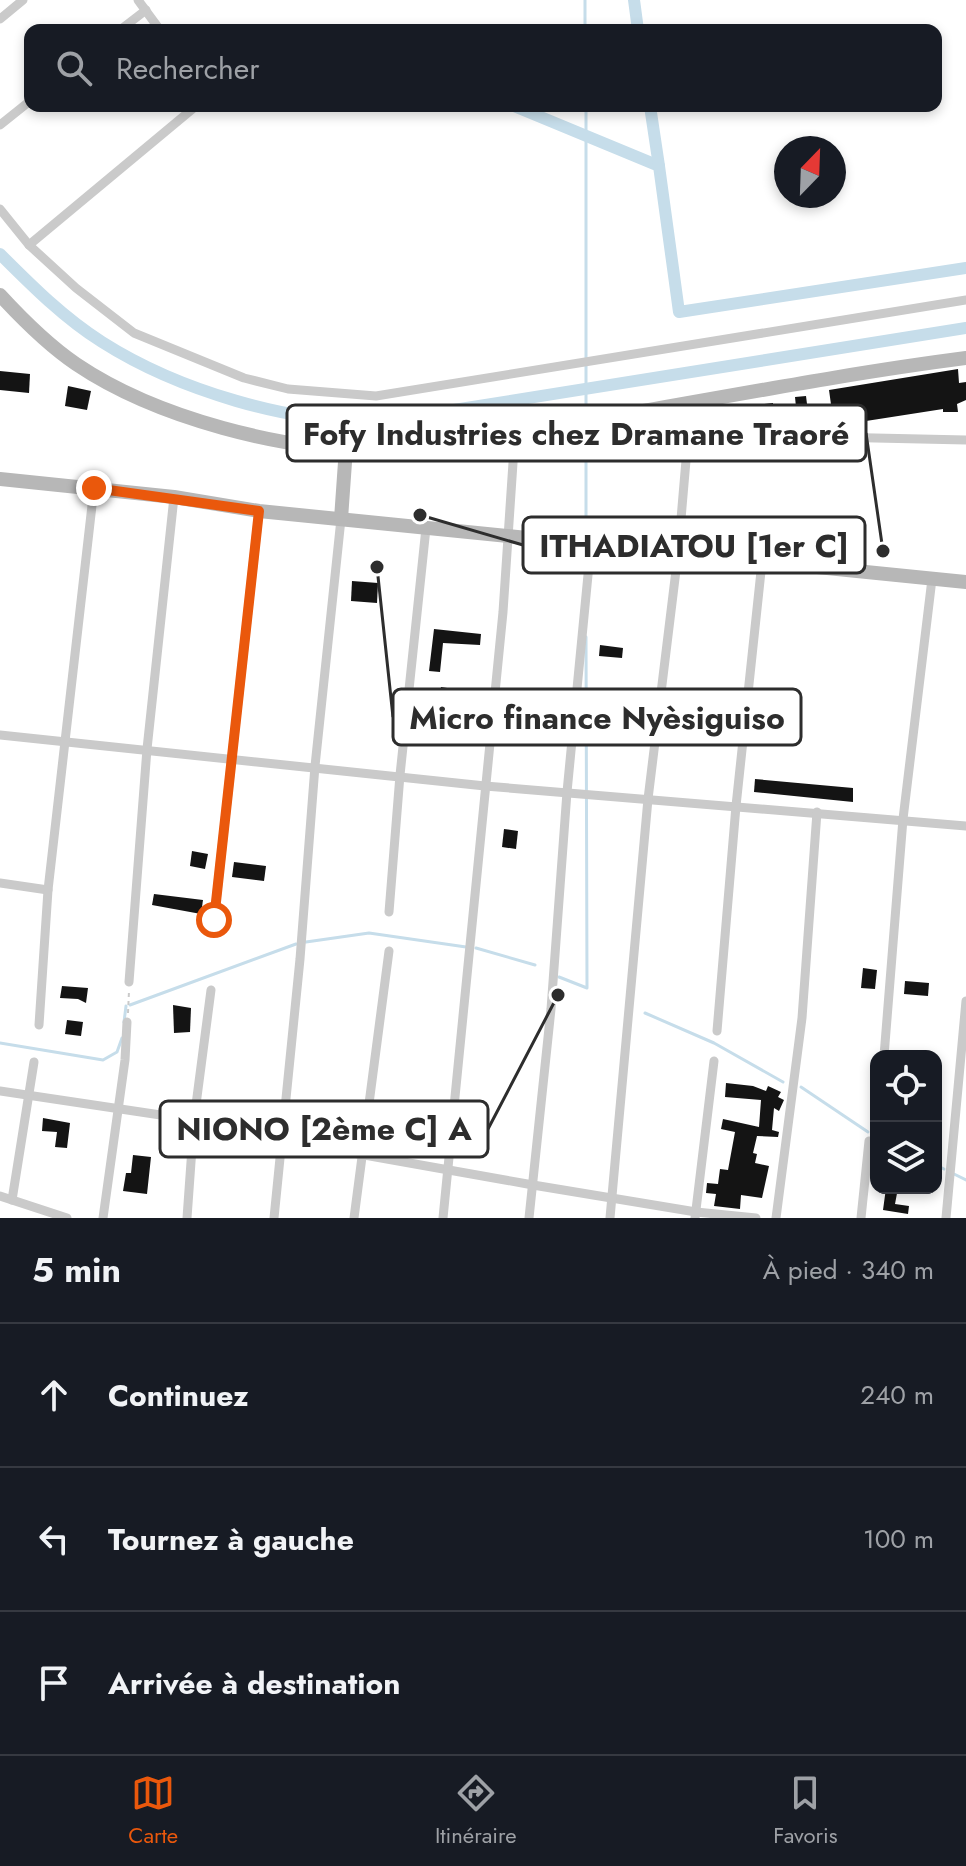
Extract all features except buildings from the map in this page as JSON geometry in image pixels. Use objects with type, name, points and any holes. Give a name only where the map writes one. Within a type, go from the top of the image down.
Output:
[{"type":"street","points":[[0,19],[23,0]]},
{"type":"street","points":[[138,0],[156,24]]},
{"type":"street","points":[[128,24],[146,10]]},
{"type":"street","points":[[0,125],[24,106]]},
{"type":"street","points":[[29,245],[189,112]]},
{"type":"street","points":[[0,209],[29,245],[76,288],[134,333],[244,378],[288,389],[333,394],[376,396],[966,300]]},
{"type":"street","points":[[0,295],[28,324],[77,364],[133,394],[196,420],[254,436],[302,445],[346,448],[421,447],[845,374],[966,358]]},
{"type":"street","points":[[610,1218],[648,799],[678,554],[688,437],[671,406]]},
{"type":"street","points":[[443,1218],[515,433]]},
{"type":"street","points":[[688,437],[738,435],[966,440]]},
{"type":"street","points":[[274,1218],[346,448]]},
{"type":"street","points":[[0,479],[174,497],[259,511],[966,582]]},
{"type":"street","points":[[39,1025],[48,890],[94,488]]},
{"type":"street","points":[[129,982],[147,749],[174,497]]},
{"type":"street","points":[[214,920],[259,511]]},
{"type":"street","points":[[389,912],[426,528]]},
{"type":"street","points":[[529,1218],[551,1009],[567,792],[591,544]]},
{"type":"street","points":[[717,1031],[736,806],[762,562]]},
{"type":"street","points":[[884,1050],[903,819],[932,579]]},
{"type":"street","points":[[0,735],[485,786],[966,826]]},
{"type":"street","points":[[776,1218],[802,1018],[817,812]]},
{"type":"street","points":[[0,883],[48,890]]},
{"type":"street","points":[[354,1218],[389,951]]},
{"type":"street","points":[[187,1218],[194,1120],[211,990]]},
{"type":"street","points":[[946,1218],[966,1001]]},
{"type":"street","points":[[103,1218],[125,1060],[127,1022]]},
{"type":"street","points":[[695,1215],[714,1061]]},
{"type":"street","points":[[12,1200],[34,1062]]},
{"type":"street","points":[[0,1091],[194,1120],[280,1140],[613,1197],[695,1215],[756,1218]]},
{"type":"street","points":[[861,1218],[869,1141]]},
{"type":"street","points":[[0,1196],[67,1218]]},
{"type":"path","points":[[127,1022],[129,982]]},
{"type":"waterway","points":[[585,0],[585,24]]},
{"type":"waterway","points":[[634,0],[637,24]]},
{"type":"waterway","points":[[528,112],[659,166],[679,312],[966,268]]},
{"type":"waterway","points":[[586,112],[586,358]]},
{"type":"waterway","points":[[651,112],[659,166]]},
{"type":"waterway","points":[[0,254],[88,333],[164,375],[236,401],[310,417],[346,420],[411,417],[966,328]]},
{"type":"waterway","points":[[586,365],[586,418]]},
{"type":"waterway","points":[[586,425],[586,538]]},
{"type":"waterway","points":[[559,977],[587,988],[586,637]]},
{"type":"waterway","points":[[306,942],[369,933],[466,947]]},
{"type":"waterway","points":[[130,1005],[296,944]]},
{"type":"waterway","points":[[476,948],[535,965]]},
{"type":"waterway","points":[[124,1022],[126,1006]]},
{"type":"waterway","points":[[645,1013],[714,1043],[783,1082]]},
{"type":"waterway","points":[[0,1043],[103,1060],[117,1052],[122,1038]]},
{"type":"waterway","points":[[801,1087],[868,1132]]},
{"type":"waterway","points":[[954,1174],[966,1180]]},
{"type":"place","name":"ITHADIATOU [1er C]","points":[[420,515]]},
{"type":"place","name":"Fofy Industries chez Dramane Traoré","points":[[883,551]]},
{"type":"place","name":"Micro finance Nyèsiguiso","points":[[377,567]]},
{"type":"place","name":"NIONO [2ème C] A","points":[[558,995]]},
{"type":"route","points":[[94,488],[259,511],[214,920]]}]
